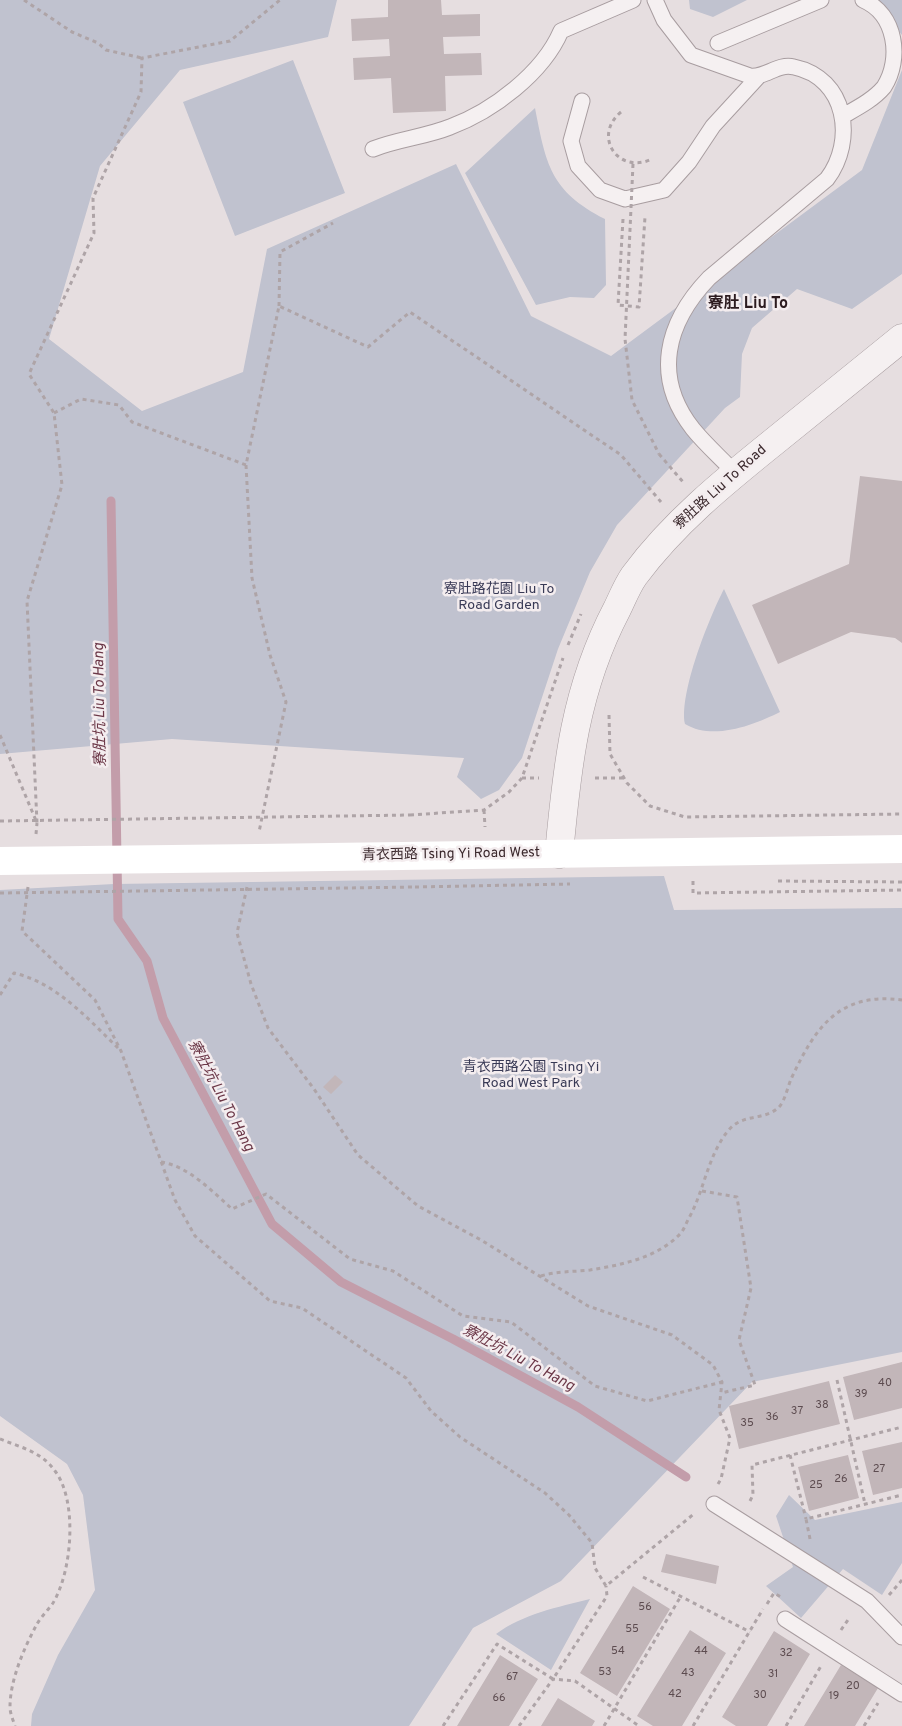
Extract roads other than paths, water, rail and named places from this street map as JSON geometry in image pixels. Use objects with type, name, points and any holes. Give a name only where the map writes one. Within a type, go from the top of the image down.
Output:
[{"type":"main road","name":"青衣西路 Tsing Yi Road West","points":[[0,861],[902,849]]},
{"type":"street","name":"寮肚路 Liu To Road","points":[[559,854],[566,778],[576,719],[588,675],[608,626],[634,577],[680,523],[735,473],[902,338]]},
{"type":"lane","points":[[373,149],[395,140],[416,138],[451,127],[486,110],[538,68],[553,50],[561,31],[633,0]]},
{"type":"lane","points":[[655,0],[664,20],[691,55],[762,75]]},
{"type":"lane","points":[[718,44],[821,0]]},
{"type":"lane","points":[[843,116],[886,86],[895,67],[897,57],[894,32],[888,21],[882,12],[862,0]]},
{"type":"lane","points":[[582,101],[571,141],[578,166],[600,190],[625,199],[664,190],[689,162],[713,126],[762,75],[778,67],[792,66],[804,70],[830,90],[843,116],[845,130],[840,158],[827,179],[709,278],[694,294],[675,327],[669,347],[671,386],[677,402],[693,429],[735,473]]},
{"type":"lane","points":[[708,1505],[741,1521],[867,1601],[902,1637]]},
{"type":"lane","points":[[785,1619],[902,1694]]},
{"type":"waterway","name":"寮肚坑 Liu To Hang","points":[[111,501],[118,919],[147,961],[163,1018],[272,1224],[341,1282],[453,1339],[578,1407],[686,1477]]},
{"type":"district","name":"寮肚 Liu To","points":[[748,305]]},
{"type":"park label","name":"寮肚路花園 Liu To Road Garden","points":[[499,598]]},
{"type":"park label","name":"青衣西路公園 Tsing Yi Road West Park","points":[[531,1076]]}]
